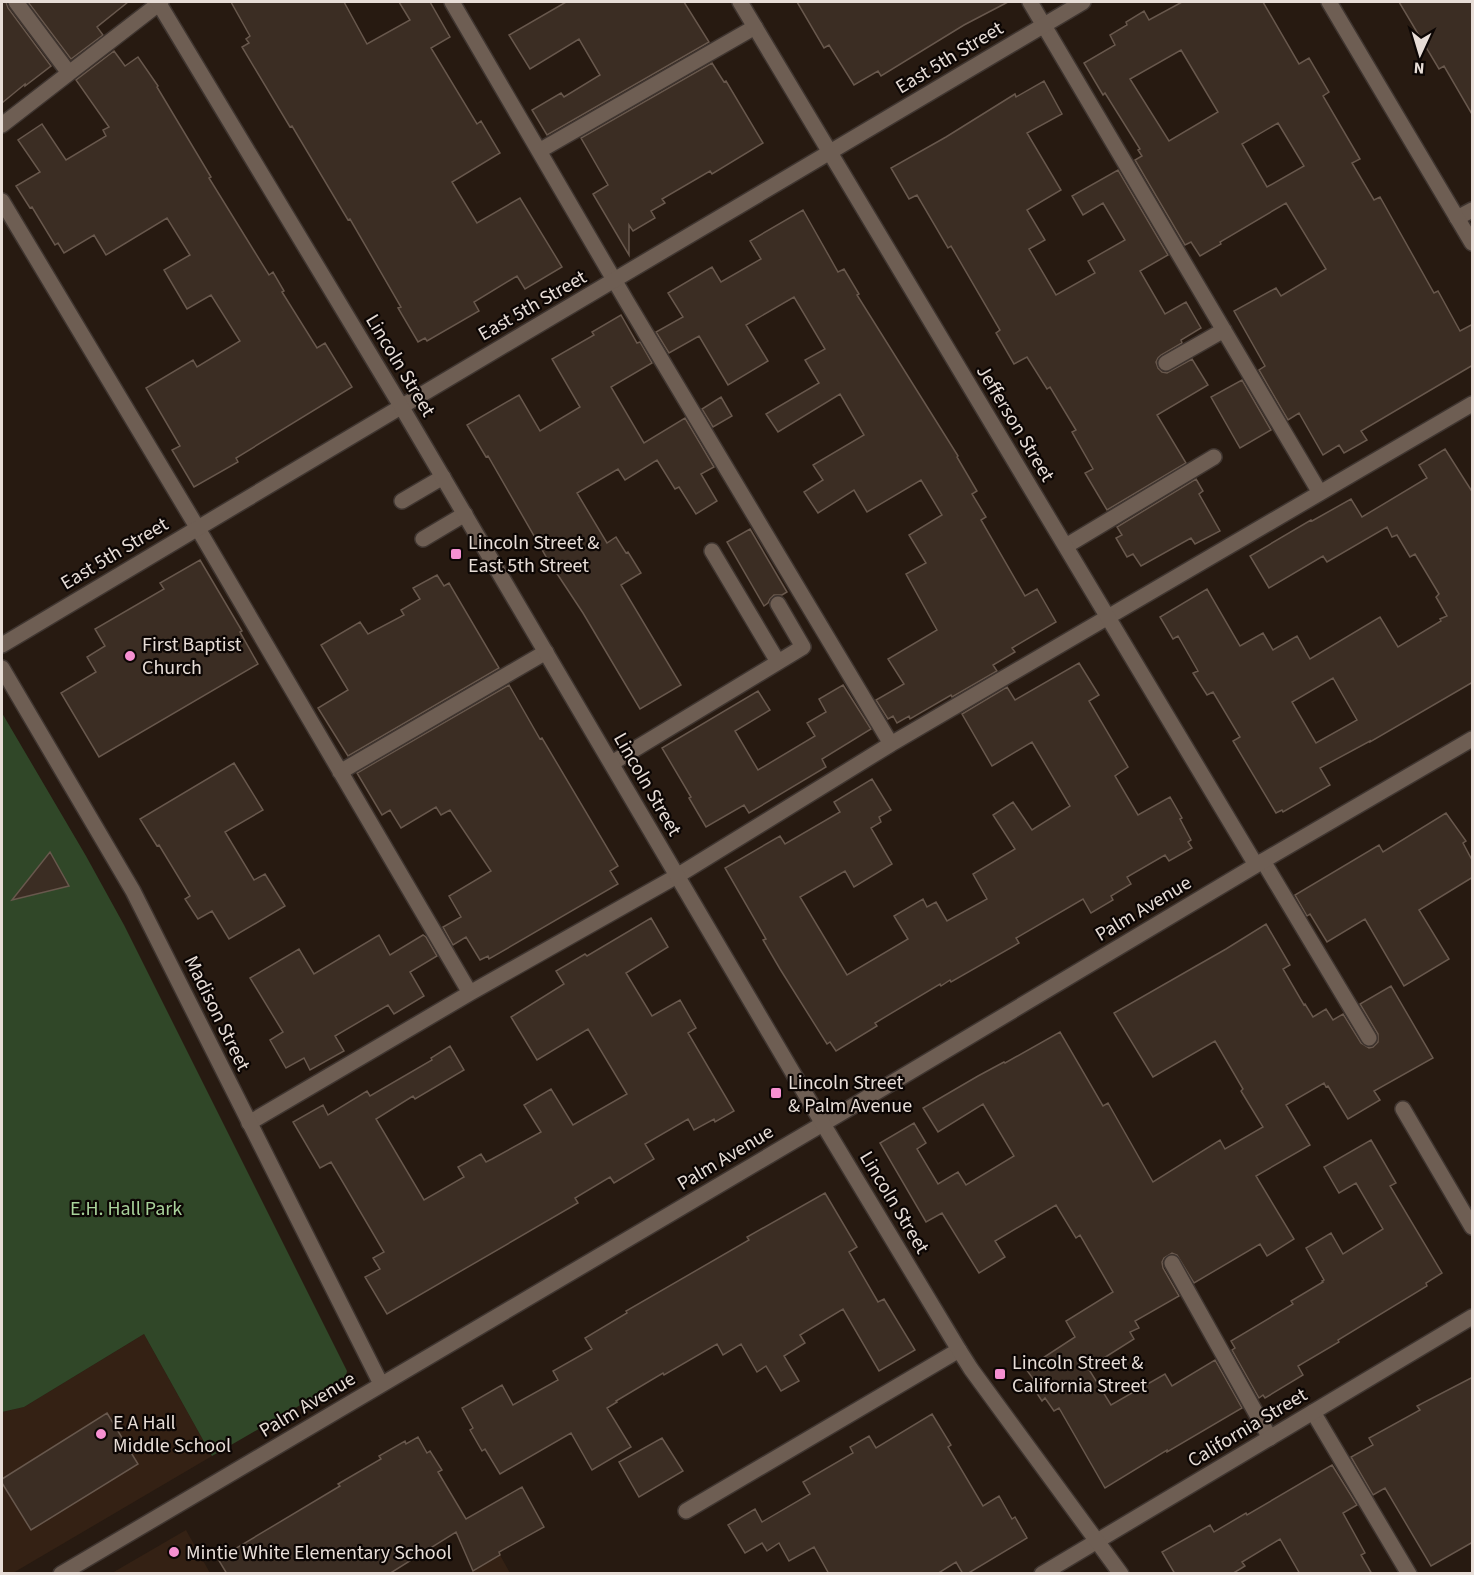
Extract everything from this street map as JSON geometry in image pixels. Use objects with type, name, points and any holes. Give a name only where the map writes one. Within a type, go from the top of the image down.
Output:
[{"type":"street","points":[[16,2],[69,73]]},
{"type":"street","points":[[2,125],[159,2]]},
{"type":"street","name":"Lincoln Street","points":[[159,2],[401,406],[823,1124],[959,1350],[1121,1574]]},
{"type":"street","points":[[452,2],[614,281],[891,744]]},
{"type":"street","name":"Jefferson Street","points":[[740,2],[1109,617],[1369,1038]]},
{"type":"street","points":[[1030,2],[1320,493]]},
{"type":"street","name":"East 5th Street","points":[[2,645],[1083,2]]},
{"type":"street","points":[[1329,2],[1473,243]]},
{"type":"street","points":[[539,151],[755,27]]},
{"type":"street","points":[[2,201],[197,527],[470,993]]},
{"type":"street","points":[[1457,218],[1473,210]]},
{"type":"street","points":[[1166,363],[1224,330]]},
{"type":"street","points":[[249,1123],[470,993],[677,876],[891,744],[1473,404]]},
{"type":"street","points":[[1066,546],[1214,457]]},
{"type":"street","points":[[402,501],[442,477]]},
{"type":"street","points":[[423,539],[465,514]]},
{"type":"street","points":[[712,551],[778,662]]},
{"type":"street","points":[[612,764],[803,647],[778,603]]},
{"type":"street","points":[[340,772],[546,652]]},
{"type":"street","name":"Madison Street","points":[[2,668],[133,891],[381,1384]]},
{"type":"street","name":"Palm Avenue","points":[[61,1574],[823,1124],[1259,863],[1473,739]]},
{"type":"street","points":[[1403,1109],[1473,1227]]},
{"type":"street","points":[[1172,1263],[1270,1438]]},
{"type":"street","name":"California Street","points":[[1042,1574],[1473,1317]]},
{"type":"street","points":[[686,1511],[959,1350]]},
{"type":"street","points":[[1313,1412],[1409,1574]]},
{"type":"shaded area","name":"E A Hall Middle School","points":[[144,1334],[212,1456],[13,1573],[2,1574],[2,1412],[24,1407]]},
{"type":"shaded area","name":"Mintie White Elementary School","points":[[186,1530],[210,1573],[112,1573]]},
{"type":"shaded area","name":"Mintie White Elementary School","points":[[500,1555],[510,1573],[469,1574]]},
{"type":"green space","name":"E.H. Hall Park","points":[[2,713],[124,925],[347,1371],[342,1381],[212,1456],[144,1334],[24,1407],[2,1412]]},
{"type":"building","points":[[2,2],[6,2],[8,8],[51,66],[2,103]]},
{"type":"building","points":[[28,2],[128,2],[97,27],[103,35],[71,59]]},
{"type":"building","points":[[231,2],[344,2],[367,44],[410,20],[399,2],[430,2],[450,37],[431,48],[477,124],[481,121],[500,153],[452,182],[477,223],[520,198],[562,267],[525,289],[517,276],[474,302],[479,311],[427,341],[425,338],[418,342],[398,308],[401,307],[350,219],[348,220],[242,47],[249,43],[246,39],[250,36]]},
{"type":"building","points":[[566,2],[684,2],[709,42],[547,135],[532,110],[561,93],[564,97],[600,75],[579,39],[530,69],[509,35]]},
{"type":"building","points":[[797,2],[1008,2],[964,25],[881,76],[878,71],[854,85],[829,45],[824,48]]},
{"type":"building","points":[[1182,2],[1263,2],[1299,64],[1309,58],[1329,92],[1323,96],[1360,159],[1352,163],[1374,200],[1380,197],[1434,293],[1438,291],[1460,331],[1473,324],[1473,365],[1361,431],[1367,440],[1344,453],[1339,445],[1323,455],[1299,413],[1288,420],[1259,370],[1265,366],[1234,311],[1276,288],[1281,296],[1326,269],[1286,203],[1200,256],[1191,242],[1185,245],[1135,160],[1142,156],[1138,150],[1140,149],[1084,63],[1115,45],[1110,35],[1127,25],[1126,22],[1144,11],[1149,20]],"holes":[[[1181,50],[1218,112],[1169,141],[1130,79]],[[1278,123],[1304,166],[1267,187],[1242,144]]]},
{"type":"building","points":[[1399,2],[1473,2],[1473,116],[1444,66],[1439,69]]},
{"type":"building","points":[[114,51],[125,66],[138,57],[158,86],[211,177],[209,178],[269,275],[273,272],[284,291],[282,292],[317,348],[325,343],[352,387],[236,458],[238,462],[194,487],[172,450],[180,446],[146,388],[193,360],[197,367],[240,341],[211,295],[187,309],[164,270],[190,255],[167,218],[106,255],[94,235],[64,253],[58,243],[55,245],[16,186],[40,172],[18,140],[42,124],[66,160],[106,136],[103,130],[109,127],[76,80]]},
{"type":"building","points":[[712,63],[724,82],[726,81],[763,143],[712,174],[710,171],[662,199],[665,203],[651,211],[655,218],[633,231],[629,225],[629,255],[593,194],[608,185],[581,138]]},
{"type":"building","points":[[1044,81],[1062,114],[1027,133],[1061,190],[1027,210],[1045,240],[1029,249],[1056,295],[1095,273],[1088,261],[1125,240],[1103,203],[1083,215],[1072,196],[1118,170],[1168,255],[1140,271],[1165,314],[1186,302],[1201,328],[1181,340],[1182,343],[1161,355],[1156,362],[1162,372],[1167,373],[1192,359],[1208,385],[1157,415],[1186,463],[1107,510],[1085,473],[1093,469],[1072,432],[1076,430],[1050,387],[1047,389],[1027,357],[1014,364],[996,333],[1000,330],[951,246],[948,248],[917,195],[909,199],[891,168],[1015,94],[1016,97]]},
{"type":"building","points":[[803,210],[838,272],[844,269],[859,294],[857,295],[958,456],[977,491],[972,494],[986,517],[981,520],[1025,596],[1037,589],[1056,622],[1012,648],[1015,652],[993,665],[997,671],[910,719],[909,716],[897,723],[893,716],[888,719],[876,700],[904,684],[888,659],[937,630],[906,574],[926,563],[909,535],[942,515],[921,480],[867,512],[854,490],[818,513],[804,492],[823,480],[813,465],[864,435],[840,394],[778,432],[766,414],[819,383],[805,360],[825,349],[794,297],[746,325],[768,361],[728,385],[699,336],[669,353],[656,332],[683,317],[668,293],[712,267],[721,282],[761,259],[750,241]]},
{"type":"building","points":[[621,315],[652,363],[611,387],[644,443],[685,418],[714,467],[701,474],[717,501],[696,514],[679,487],[675,489],[657,460],[625,480],[618,469],[577,493],[607,543],[616,537],[641,573],[621,585],[681,685],[640,709],[583,613],[548,560],[488,456],[486,457],[467,425],[519,395],[540,431],[580,407],[552,359],[594,335],[592,332]]},
{"type":"building","points":[[1242,380],[1271,430],[1240,448],[1211,397]]},
{"type":"building","points":[[721,397],[732,416],[713,427],[702,409]]},
{"type":"building","points":[[1445,449],[1473,493],[1473,682],[1370,742],[1320,768],[1330,785],[1283,812],[1282,810],[1276,813],[1233,741],[1240,737],[1213,692],[1207,695],[1193,673],[1198,671],[1178,636],[1173,639],[1160,617],[1207,589],[1240,646],[1263,633],[1273,650],[1297,636],[1310,659],[1380,617],[1398,647],[1447,616],[1436,597],[1439,594],[1415,554],[1410,557],[1397,535],[1392,537],[1387,527],[1327,562],[1323,556],[1269,588],[1250,556],[1351,499],[1362,517],[1427,478],[1419,465]],"holes":[[[1333,678],[1357,720],[1316,743],[1292,702]]]},
{"type":"building","points":[[1196,479],[1203,491],[1199,494],[1220,531],[1195,544],[1191,538],[1141,566],[1133,554],[1127,557],[1116,538],[1122,535],[1117,527]]},
{"type":"building","points":[[750,529],[787,592],[774,595],[764,606],[727,542]]},
{"type":"building","points":[[200,560],[242,631],[240,632],[258,664],[99,757],[61,693],[96,672],[87,657],[105,646],[95,629],[164,589],[160,583]]},
{"type":"building","points":[[437,575],[444,586],[449,583],[499,668],[348,756],[318,708],[348,690],[321,645],[360,622],[368,634],[404,615],[401,610],[420,599],[413,588]]},
{"type":"building","points":[[1079,663],[1099,695],[1089,701],[1128,767],[1115,776],[1138,815],[1170,797],[1182,818],[1180,819],[1191,840],[1188,842],[1192,848],[1169,861],[1165,855],[1127,877],[1131,884],[1111,896],[1113,900],[1091,913],[1083,899],[1016,938],[1019,943],[951,982],[950,980],[941,986],[940,984],[875,1023],[877,1026],[836,1051],[830,1042],[827,1044],[780,969],[763,940],[766,939],[725,868],[780,836],[785,844],[840,812],[834,802],[872,779],[891,810],[879,817],[881,822],[871,828],[892,864],[854,887],[845,871],[800,897],[847,975],[908,939],[894,916],[923,899],[927,907],[936,902],[947,921],[987,899],[973,874],[1015,849],[993,815],[1013,802],[1032,830],[1070,806],[1032,742],[992,766],[962,714],[1007,687],[1015,700]]},
{"type":"building","points":[[509,685],[618,866],[610,871],[618,884],[489,959],[488,956],[480,960],[466,937],[453,945],[443,927],[461,917],[449,896],[491,871],[450,810],[441,815],[436,807],[401,828],[390,810],[382,815],[357,773]]},
{"type":"building","points":[[843,685],[871,729],[822,759],[826,767],[749,813],[744,805],[706,827],[662,748],[758,691],[770,710],[735,731],[758,770],[815,736],[807,723],[826,712],[819,699]]},
{"type":"building","points":[[234,763],[263,810],[225,832],[254,880],[265,874],[285,906],[229,939],[212,911],[198,919],[185,899],[190,896],[140,819]]},
{"type":"building","points":[[1446,813],[1466,841],[1463,843],[1473,862],[1473,877],[1419,910],[1449,959],[1404,986],[1365,919],[1327,942],[1310,914],[1307,916],[1295,895],[1379,845],[1383,852]]},
{"type":"building","points":[[50,852],[69,886],[12,900]]},
{"type":"building","points":[[651,918],[668,947],[626,973],[652,1016],[680,1000],[696,1028],[688,1033],[734,1111],[694,1130],[688,1119],[645,1144],[654,1159],[614,1183],[610,1177],[575,1198],[578,1203],[387,1314],[365,1277],[380,1269],[373,1258],[384,1252],[331,1162],[320,1168],[293,1122],[323,1105],[328,1115],[367,1091],[370,1096],[432,1060],[431,1058],[450,1046],[464,1070],[415,1099],[413,1096],[376,1119],[424,1200],[464,1177],[458,1167],[481,1154],[486,1162],[541,1132],[524,1105],[551,1089],[573,1125],[627,1094],[588,1029],[537,1060],[511,1017],[564,984],[556,971],[585,954],[587,956]]},
{"type":"building","points":[[1266,924],[1290,965],[1283,969],[1313,1017],[1326,1009],[1333,1020],[1343,1014],[1361,1043],[1369,1048],[1373,1047],[1378,1042],[1378,1034],[1360,1004],[1391,986],[1433,1058],[1374,1091],[1380,1100],[1348,1119],[1324,1083],[1286,1105],[1310,1145],[1256,1176],[1294,1239],[1267,1256],[1260,1244],[1194,1283],[1177,1255],[1172,1253],[1164,1258],[1163,1268],[1179,1296],[1135,1321],[1139,1328],[1130,1332],[1134,1339],[1088,1368],[1111,1405],[1165,1374],[1172,1386],[1215,1360],[1242,1408],[1105,1488],[1059,1408],[1054,1411],[1045,1398],[1042,1401],[1030,1383],[1034,1380],[1026,1369],[1075,1337],[1066,1321],[1113,1292],[1080,1235],[1076,1238],[1056,1205],[995,1241],[1005,1257],[979,1273],[942,1213],[926,1222],[880,1143],[914,1123],[926,1143],[917,1149],[938,1184],[958,1172],[966,1185],[1014,1156],[983,1104],[938,1132],[923,1108],[1060,1032],[1103,1106],[1108,1103],[1153,1182],[1220,1140],[1225,1149],[1263,1127],[1215,1041],[1153,1077],[1114,1013]]},
{"type":"building","points":[[379,935],[390,955],[423,935],[426,937],[437,956],[410,972],[424,996],[394,1014],[388,1005],[335,1036],[344,1051],[310,1070],[304,1058],[286,1068],[270,1040],[283,1032],[250,978],[299,949],[314,974]]},
{"type":"building","points":[[1371,1140],[1396,1183],[1390,1186],[1442,1273],[1426,1283],[1427,1286],[1298,1366],[1303,1375],[1265,1398],[1263,1395],[1259,1398],[1232,1350],[1235,1348],[1231,1341],[1293,1304],[1291,1301],[1323,1282],[1306,1248],[1331,1233],[1343,1254],[1383,1229],[1356,1183],[1339,1193],[1324,1167]]},
{"type":"building","points":[[825,1193],[857,1247],[849,1252],[878,1302],[884,1299],[915,1350],[879,1371],[843,1309],[800,1335],[805,1343],[784,1356],[799,1381],[781,1391],[766,1366],[757,1372],[741,1344],[723,1355],[717,1344],[664,1375],[663,1373],[607,1408],[631,1447],[592,1470],[571,1433],[500,1474],[485,1449],[482,1451],[470,1430],[473,1428],[462,1408],[502,1385],[513,1405],[558,1380],[553,1371],[592,1349],[585,1338],[627,1313],[626,1311],[749,1240],[747,1237]]},
{"type":"building","points":[[1473,1377],[1473,1542],[1431,1566],[1385,1488],[1373,1495],[1351,1457],[1373,1445],[1369,1438],[1420,1410],[1417,1406]]},
{"type":"building","points":[[107,1413],[138,1464],[31,1530],[2,1483],[2,1479]]},
{"type":"building","points":[[932,1414],[951,1445],[948,1447],[983,1506],[999,1496],[1012,1519],[1015,1517],[1027,1538],[967,1574],[963,1574],[956,1562],[937,1574],[829,1574],[814,1547],[789,1561],[779,1543],[767,1551],[762,1543],[745,1553],[728,1525],[755,1509],[762,1522],[810,1494],[803,1482],[853,1453],[850,1447],[869,1436],[876,1448]]},
{"type":"building","points":[[418,1437],[427,1453],[430,1451],[442,1470],[438,1472],[466,1519],[522,1487],[544,1527],[499,1552],[500,1555],[473,1571],[456,1532],[389,1574],[227,1574],[218,1559],[340,1486],[338,1484],[381,1459],[379,1456],[405,1441],[406,1444]]},
{"type":"building","points":[[662,1438],[683,1471],[639,1497],[619,1462]]},
{"type":"building","points":[[1332,1465],[1357,1505],[1343,1513],[1365,1553],[1361,1555],[1372,1574],[1300,1574],[1280,1539],[1242,1562],[1245,1566],[1232,1574],[1175,1574],[1162,1552],[1210,1525],[1214,1532]]},
{"type":"place","name":"Lincoln Street & East 5th Street","points":[[456,554]]},
{"type":"place","name":"First Baptist Church","points":[[130,656]]},
{"type":"place","name":"Lincoln Street & Palm Avenue","points":[[776,1093]]},
{"type":"place","name":"Lincoln Street & California Street","points":[[1000,1374]]},
{"type":"place","name":"E A Hall Middle School","points":[[101,1434]]},
{"type":"place","name":"Mintie White Elementary School","points":[[174,1552]]}]
